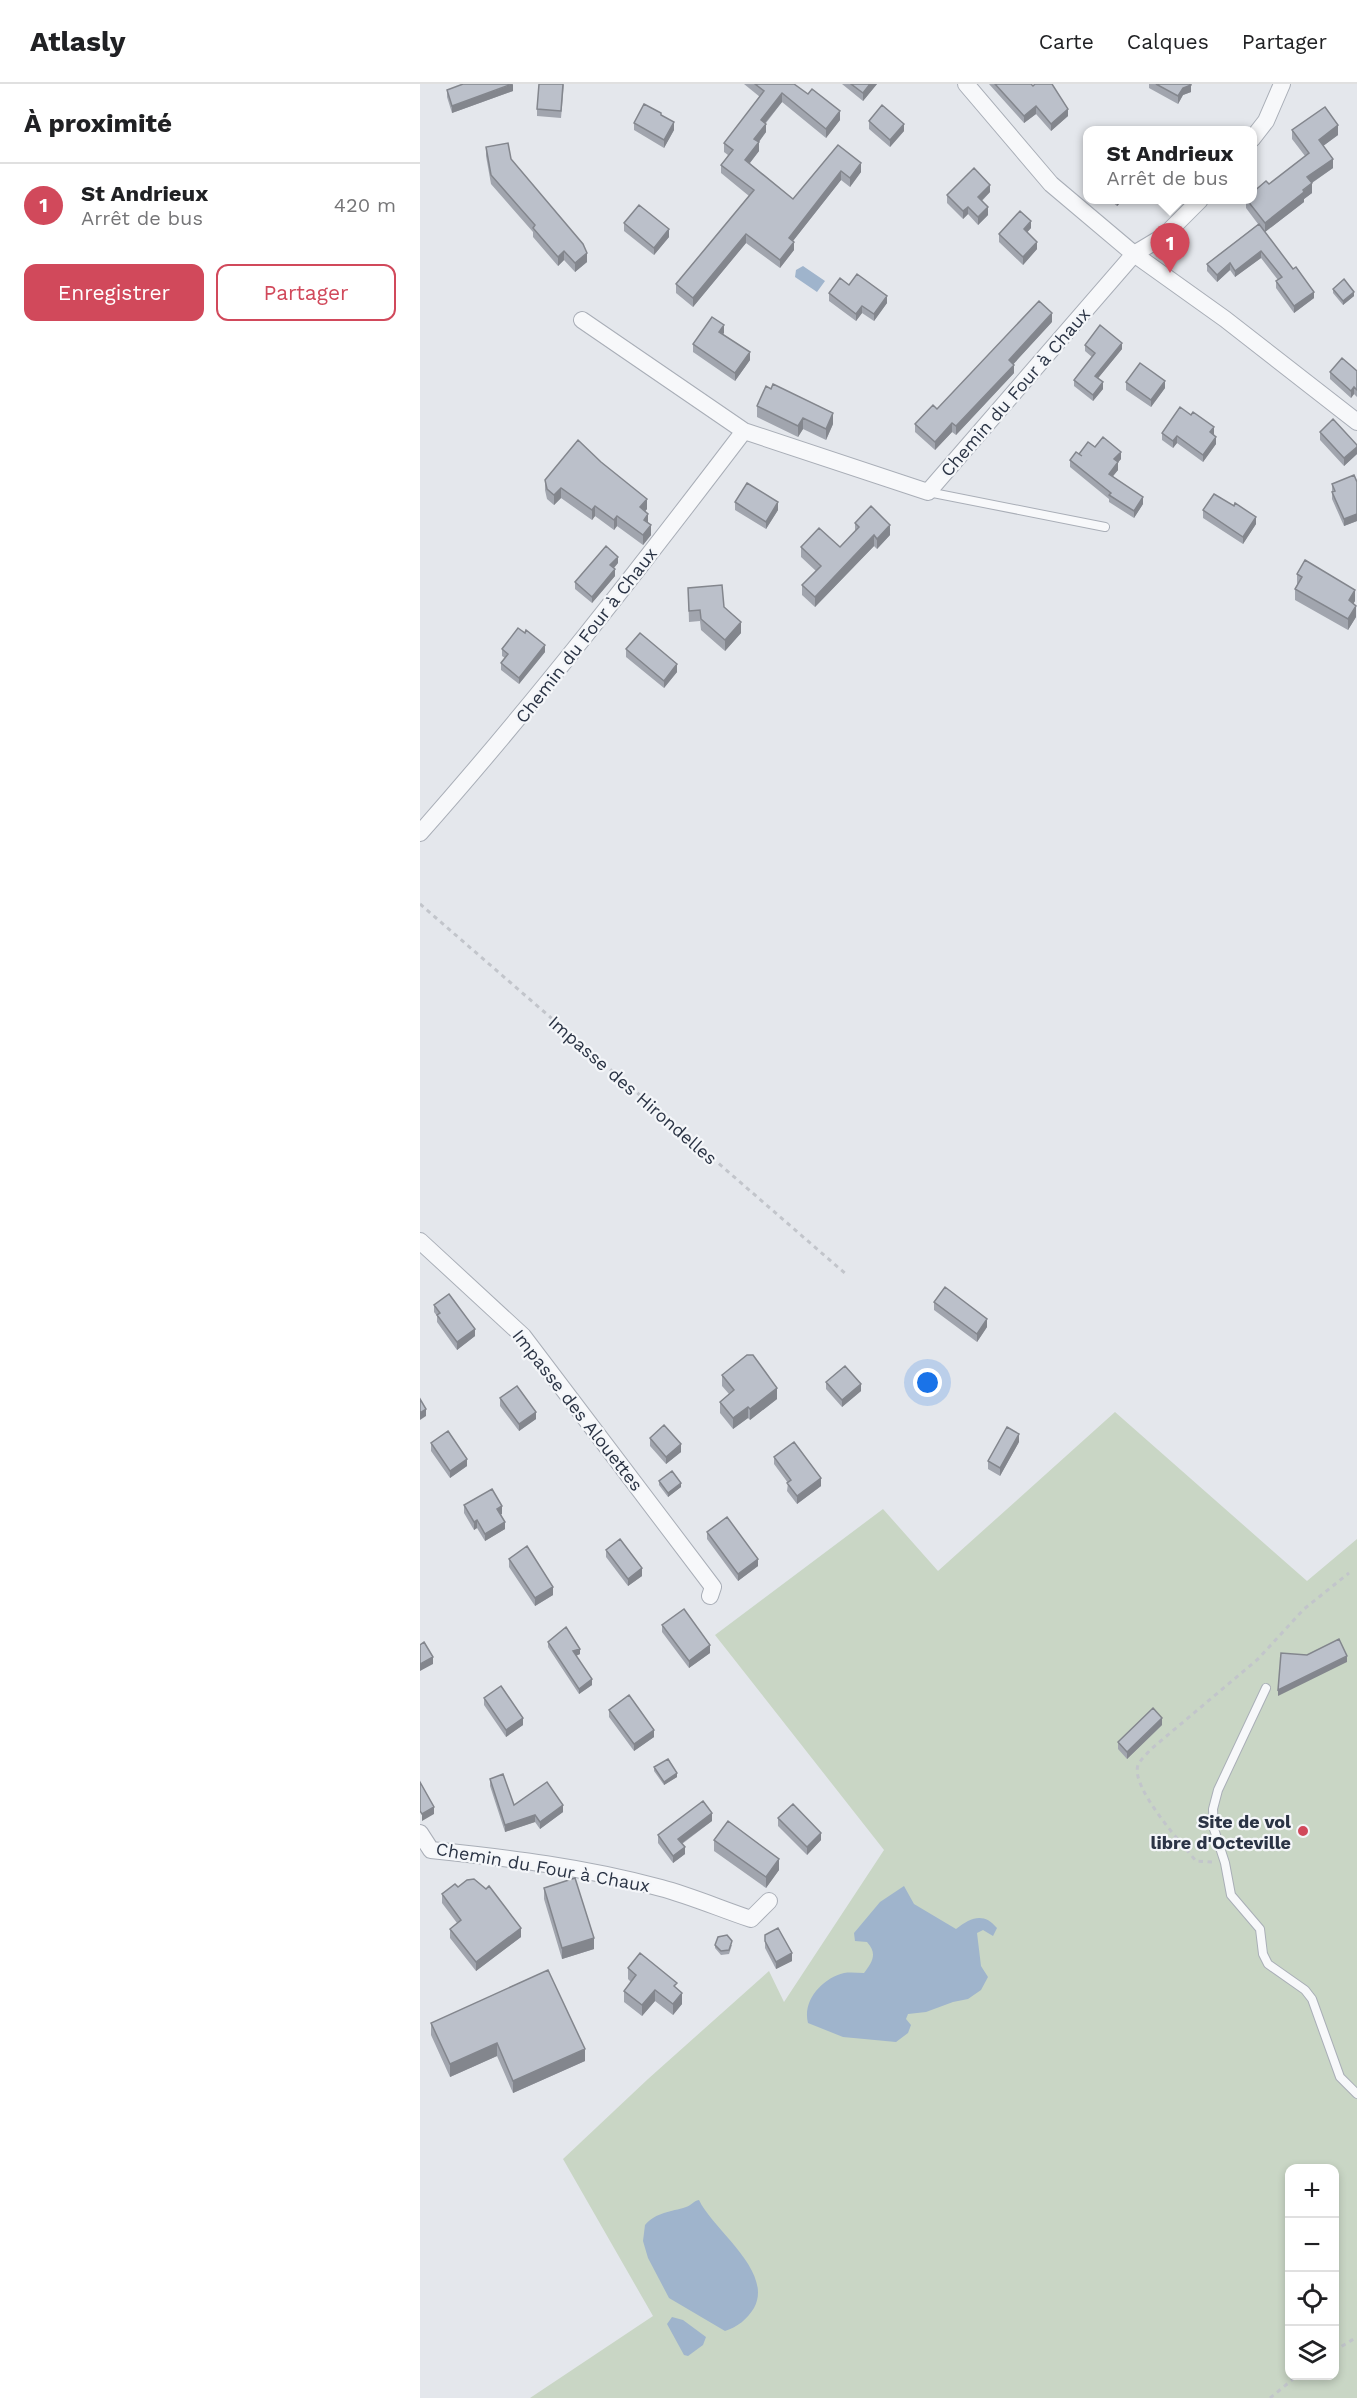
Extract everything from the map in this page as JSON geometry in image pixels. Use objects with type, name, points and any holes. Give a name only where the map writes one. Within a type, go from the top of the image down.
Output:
[{"type":"street","points":[[966,84],[1051,184],[1134,254],[1225,319],[1357,422]]},
{"type":"street","points":[[1257,132],[1266,121],[1282,84]]},
{"type":"street","name":"Chemin du Four à Chaux","points":[[582,320],[744,431],[928,492],[1134,254],[1164,236],[1196,204]]},
{"type":"street","name":"Chemin du Four à Chaux","points":[[420,833],[500,743],[600,620],[744,431]]},
{"type":"street","name":"Impasse des Alouettes","points":[[420,1241],[523,1336],[713,1587],[710,1596]]},
{"type":"street","name":"Chemin du Four à Chaux","points":[[420,1833],[425,1854],[509,1858],[586,1871],[662,1888],[751,1919],[769,1901]]},
{"type":"lane","points":[[928,492],[1106,527]]},
{"type":"lane","points":[[1266,1688],[1218,1790],[1213,1809],[1214,1829],[1225,1863],[1231,1894],[1260,1929],[1263,1954],[1268,1964],[1305,1990],[1312,1999],[1333,2061],[1346,2085],[1357,2094]]},
{"type":"path","name":"Impasse des Hirondelles","points":[[420,904],[847,1275]]},
{"type":"path","points":[[1225,1863],[1196,1861],[1138,1782],[1138,1766],[1150,1750],[1258,1659],[1304,1609],[1349,1573]]},
{"type":"path","points":[[1339,2348],[1357,2337]]},
{"type":"path","points":[[1270,2398],[1292,2380]]},
{"type":"green space","points":[[1115,1412],[1307,1581],[1357,1539],[1357,2398],[530,2398],[653,2316],[563,2159],[769,1971],[784,2002],[884,1850],[715,1635],[883,1509],[938,1571]]},
{"type":"water","points":[[803,266],[825,281],[817,292],[795,277],[796,270]]},
{"type":"water","points":[[904,1886],[914,1904],[956,1929],[977,1918],[987,1920],[997,1928],[993,1936],[983,1930],[977,1933],[981,1966],[988,1977],[981,1990],[968,1999],[926,2012],[908,2014],[906,2019],[911,2025],[908,2033],[896,2042],[843,2037],[808,2023],[808,2006],[811,1998],[822,1985],[836,1976],[847,1973],[864,1973],[867,1969],[873,1958],[872,1950],[867,1942],[855,1941],[854,1933],[880,1902]]},
{"type":"water","points":[[699,2200],[749,2265],[756,2280],[758,2294],[754,2308],[742,2322],[725,2331],[669,2298],[648,2258],[643,2241],[645,2225],[649,2221]]},
{"type":"water","points":[[672,2317],[683,2320],[706,2337],[703,2345],[688,2356],[684,2355],[667,2324]]},
{"type":"building","points":[[463,84],[512,84],[452,106],[447,90]]},
{"type":"building","points":[[539,84],[563,84],[561,111],[537,109]]},
{"type":"building","points":[[755,84],[794,84],[808,94],[812,89],[840,111],[826,129],[782,93],[761,120],[766,124],[754,139],[759,142],[745,160],[793,199],[838,145],[861,163],[850,178],[841,171],[789,238],[794,242],[780,260],[746,234],[693,298],[676,284],[754,190],[721,165],[733,150],[724,143],[764,91]]},
{"type":"building","points":[[851,84],[870,84],[863,93]]},
{"type":"building","points":[[995,84],[1031,84],[1033,86],[1052,84],[1068,109],[1051,124],[1036,106],[1024,116]]},
{"type":"building","points":[[1156,84],[1191,85],[1183,88],[1178,96]]},
{"type":"building","points":[[644,104],[674,122],[664,140],[634,123]]},
{"type":"building","points":[[882,105],[904,124],[890,140],[869,121]]},
{"type":"building","points":[[1325,107],[1338,125],[1319,140],[1333,159],[1307,177],[1312,183],[1303,190],[1304,192],[1265,223],[1250,204],[1257,204],[1257,189],[1266,181],[1269,184],[1309,153],[1292,130]]},
{"type":"building","points":[[508,143],[511,159],[583,244],[587,253],[575,263],[564,251],[558,257],[533,228],[535,225],[491,175],[486,147]]},
{"type":"building","points":[[974,168],[990,185],[978,197],[988,207],[978,217],[968,207],[963,211],[947,195]]},
{"type":"building","points":[[639,205],[669,229],[654,248],[624,223]]},
{"type":"building","points":[[1020,211],[1031,221],[1024,229],[1037,242],[1023,257],[999,234]]},
{"type":"building","points":[[1259,224],[1293,269],[1296,267],[1314,292],[1294,306],[1276,281],[1282,277],[1261,251],[1235,271],[1230,263],[1217,275],[1207,264]]},
{"type":"building","points":[[857,274],[887,296],[874,314],[862,306],[856,314],[829,293],[840,278],[849,285]]},
{"type":"building","points":[[1344,279],[1354,292],[1343,301],[1333,289]]},
{"type":"building","points":[[1039,301],[1052,313],[1009,360],[1014,365],[956,426],[952,423],[935,442],[915,424],[933,405],[937,409]]},
{"type":"building","points":[[712,317],[724,325],[719,332],[750,352],[735,373],[693,344]]},
{"type":"building","points":[[1100,325],[1122,343],[1095,376],[1103,382],[1093,395],[1074,380],[1095,353],[1085,345]]},
{"type":"building","points":[[1342,358],[1357,371],[1357,390],[1354,387],[1351,391],[1330,372]]},
{"type":"building","points":[[1140,363],[1165,381],[1151,400],[1126,382]]},
{"type":"building","points":[[773,384],[833,413],[826,429],[803,418],[798,426],[757,406],[766,386],[771,389]]},
{"type":"building","points":[[1180,407],[1191,415],[1193,412],[1214,427],[1210,432],[1216,437],[1203,455],[1177,436],[1173,441],[1162,433]]},
{"type":"building","points":[[1333,419],[1357,445],[1344,458],[1320,432]]},
{"type":"building","points":[[1103,437],[1121,452],[1114,459],[1118,462],[1109,474],[1143,497],[1134,511],[1109,495],[1111,493],[1070,460],[1076,452],[1079,454],[1088,442],[1095,447]]},
{"type":"building","points":[[578,440],[647,499],[640,507],[648,514],[644,520],[651,525],[643,535],[617,516],[614,520],[595,506],[592,510],[561,488],[554,495],[547,489],[545,480]]},
{"type":"building","points":[[1354,475],[1357,482],[1357,514],[1344,519],[1332,492],[1335,491],[1332,484]]},
{"type":"building","points":[[747,483],[778,502],[766,522],[735,502]]},
{"type":"building","points":[[1214,494],[1234,506],[1235,503],[1256,517],[1243,537],[1203,510]]},
{"type":"building","points":[[871,506],[890,525],[877,539],[874,535],[815,597],[802,585],[821,566],[801,547],[819,528],[840,547],[859,527],[855,523]]},
{"type":"building","points":[[606,546],[618,557],[610,565],[615,569],[592,597],[575,582]]},
{"type":"building","points":[[1305,560],[1355,590],[1349,600],[1356,606],[1348,619],[1295,589],[1302,577],[1297,574]]},
{"type":"building","points":[[722,585],[724,607],[741,622],[725,640],[701,619],[700,610],[689,611],[688,588]]},
{"type":"building","points":[[518,628],[525,633],[526,630],[545,645],[519,678],[501,663],[508,654],[502,649]]},
{"type":"building","points":[[640,633],[677,664],[664,681],[626,649]]},
{"type":"building","points":[[945,1287],[987,1319],[977,1334],[934,1302]]},
{"type":"building","points":[[449,1294],[475,1329],[457,1342],[437,1315],[440,1313],[434,1305]]},
{"type":"building","points":[[747,1355],[753,1355],[777,1388],[750,1409],[748,1407],[733,1418],[720,1402],[734,1390],[722,1375]]},
{"type":"building","points":[[845,1366],[861,1384],[842,1400],[826,1382]]},
{"type":"building","points":[[517,1386],[536,1412],[519,1424],[500,1398]]},
{"type":"building","points":[[420,1399],[426,1409],[420,1413]]},
{"type":"building","points":[[664,1425],[681,1444],[666,1457],[650,1438]]},
{"type":"building","points":[[1007,1427],[1019,1434],[1000,1468],[988,1461]]},
{"type":"building","points":[[448,1431],[467,1459],[450,1471],[431,1443]]},
{"type":"building","points":[[794,1442],[821,1478],[797,1496],[787,1483],[791,1480],[774,1457]]},
{"type":"building","points":[[672,1471],[681,1483],[668,1493],[659,1481]]},
{"type":"building","points":[[492,1489],[502,1506],[497,1509],[505,1522],[485,1534],[477,1520],[474,1522],[464,1505]]},
{"type":"building","points":[[727,1517],[758,1559],[738,1574],[707,1532]]},
{"type":"building","points":[[620,1539],[642,1568],[628,1579],[606,1550]]},
{"type":"building","points":[[527,1546],[553,1587],[535,1598],[509,1559]]},
{"type":"building","points":[[684,1609],[710,1645],[689,1661],[662,1625]]},
{"type":"building","points":[[566,1627],[580,1649],[573,1651],[592,1679],[579,1689],[548,1642]]},
{"type":"building","points":[[1339,1639],[1347,1656],[1278,1690],[1281,1653],[1307,1655]]},
{"type":"building","points":[[424,1642],[433,1657],[420,1664],[420,1645]]},
{"type":"building","points":[[501,1686],[523,1718],[506,1730],[484,1698]]},
{"type":"building","points":[[629,1695],[654,1730],[634,1744],[609,1710]]},
{"type":"building","points":[[1153,1708],[1162,1718],[1127,1752],[1118,1742]]},
{"type":"building","points":[[668,1759],[677,1773],[664,1782],[654,1767]]},
{"type":"building","points":[[503,1774],[514,1805],[547,1782],[563,1805],[540,1822],[535,1815],[505,1825],[490,1779]]},
{"type":"building","points":[[420,1782],[434,1807],[422,1814],[420,1811]]},
{"type":"building","points":[[703,1801],[712,1813],[678,1839],[685,1847],[673,1856],[658,1835]]},
{"type":"building","points":[[793,1804],[821,1833],[807,1847],[778,1818]]},
{"type":"building","points":[[728,1821],[779,1859],[766,1877],[714,1840]]},
{"type":"building","points":[[575,1878],[594,1938],[562,1948],[544,1888]]},
{"type":"building","points":[[474,1879],[486,1889],[489,1886],[521,1928],[476,1962],[450,1929],[461,1920],[442,1894],[455,1884],[458,1887],[467,1880]]},
{"type":"building","points":[[778,1928],[792,1953],[776,1962],[765,1941],[765,1935]]},
{"type":"building","points":[[727,1935],[732,1941],[729,1950],[721,1951],[715,1945],[718,1937]]},
{"type":"building","points":[[640,1953],[677,1983],[674,1986],[682,1993],[673,2004],[655,1990],[642,2005],[624,1991],[636,1975],[628,1968]]},
{"type":"building","points":[[548,1970],[585,2049],[513,2081],[497,2043],[450,2064],[431,2023]]},
{"type":"place","name":"St Andrieux","points":[[1170,273]]},
{"type":"place","name":"Site de vol libre d'Octeville","points":[[1303,1831]]}]
